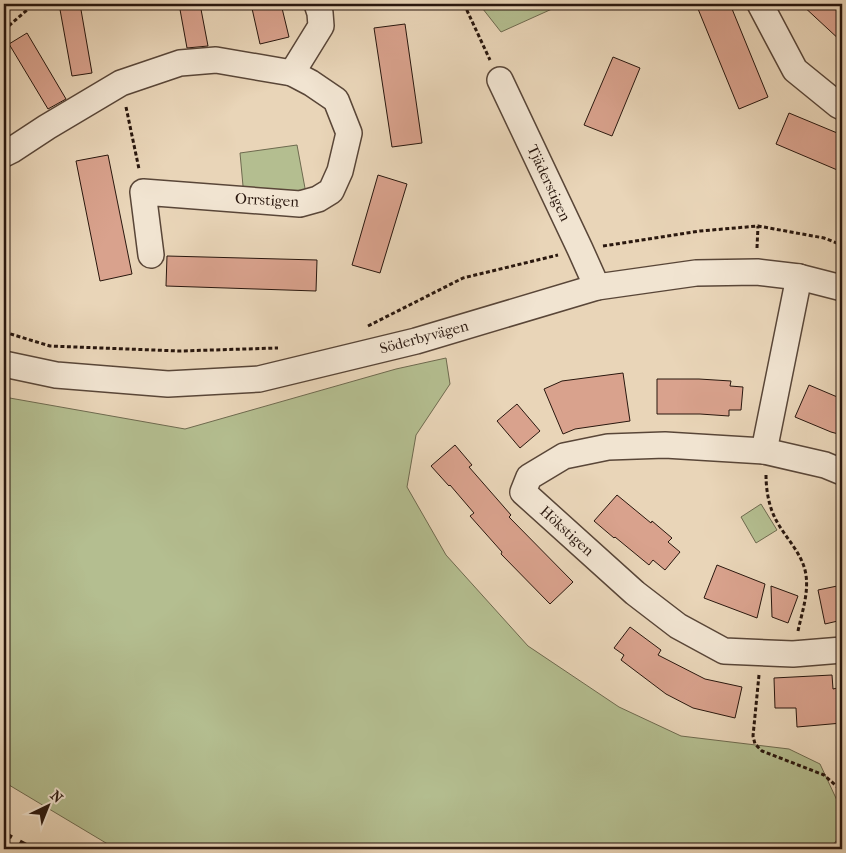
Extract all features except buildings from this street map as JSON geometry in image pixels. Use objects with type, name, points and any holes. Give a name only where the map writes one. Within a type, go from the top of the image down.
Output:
[{"type":"street","points":[[292,72],[321,26],[317,4]]},
{"type":"street","points":[[760,4],[795,70],[838,105],[842,106]]},
{"type":"street","name":"Orrstigen","points":[[4,154],[122,83],[180,62],[216,60],[292,72],[336,100],[349,133],[340,171],[331,191],[318,199],[300,204],[143,192]]},
{"type":"street","name":"Tjäderstigen","points":[[500,80],[597,287]]},
{"type":"street","points":[[143,192],[151,255]]},
{"type":"street","name":"Söderbyvägen","points":[[4,364],[56,375],[168,384],[259,378],[416,341],[597,287],[696,273],[757,272],[799,277],[842,288]]},
{"type":"street","points":[[764,451],[799,277]]},
{"type":"street","name":"Hökstigen","points":[[842,472],[825,465],[764,451],[665,445],[608,447],[564,456],[529,477],[523,492],[636,593],[678,626],[724,650],[793,654],[842,650]]},
{"type":"path","points":[[4,30],[34,4]]},
{"type":"path","points":[[464,4],[500,80]]},
{"type":"path","points":[[122,83],[143,192]]},
{"type":"path","points":[[362,328],[463,278],[580,249],[700,231],[758,226],[824,238],[842,245]]},
{"type":"path","points":[[4,332],[50,346],[180,351],[279,348]]},
{"type":"path","points":[[764,451],[766,490],[776,519],[796,550],[805,570],[807,591],[793,654]]},
{"type":"path","points":[[761,652],[754,736],[755,744],[765,753],[824,775],[842,791]]},
{"type":"green space","points":[[479,4],[563,4],[501,32]]},
{"type":"green space","points":[[297,145],[307,199],[244,197],[240,153]]},
{"type":"green space","points":[[446,358],[450,384],[416,435],[407,487],[446,555],[528,646],[619,707],[681,736],[789,749],[820,764],[842,811],[842,833],[830,849],[116,849],[4,782],[4,397],[185,429],[396,369]]},
{"type":"green space","points":[[761,504],[777,530],[756,543],[741,517]]},
{"type":"railway","points":[[4,833],[34,849]]}]
